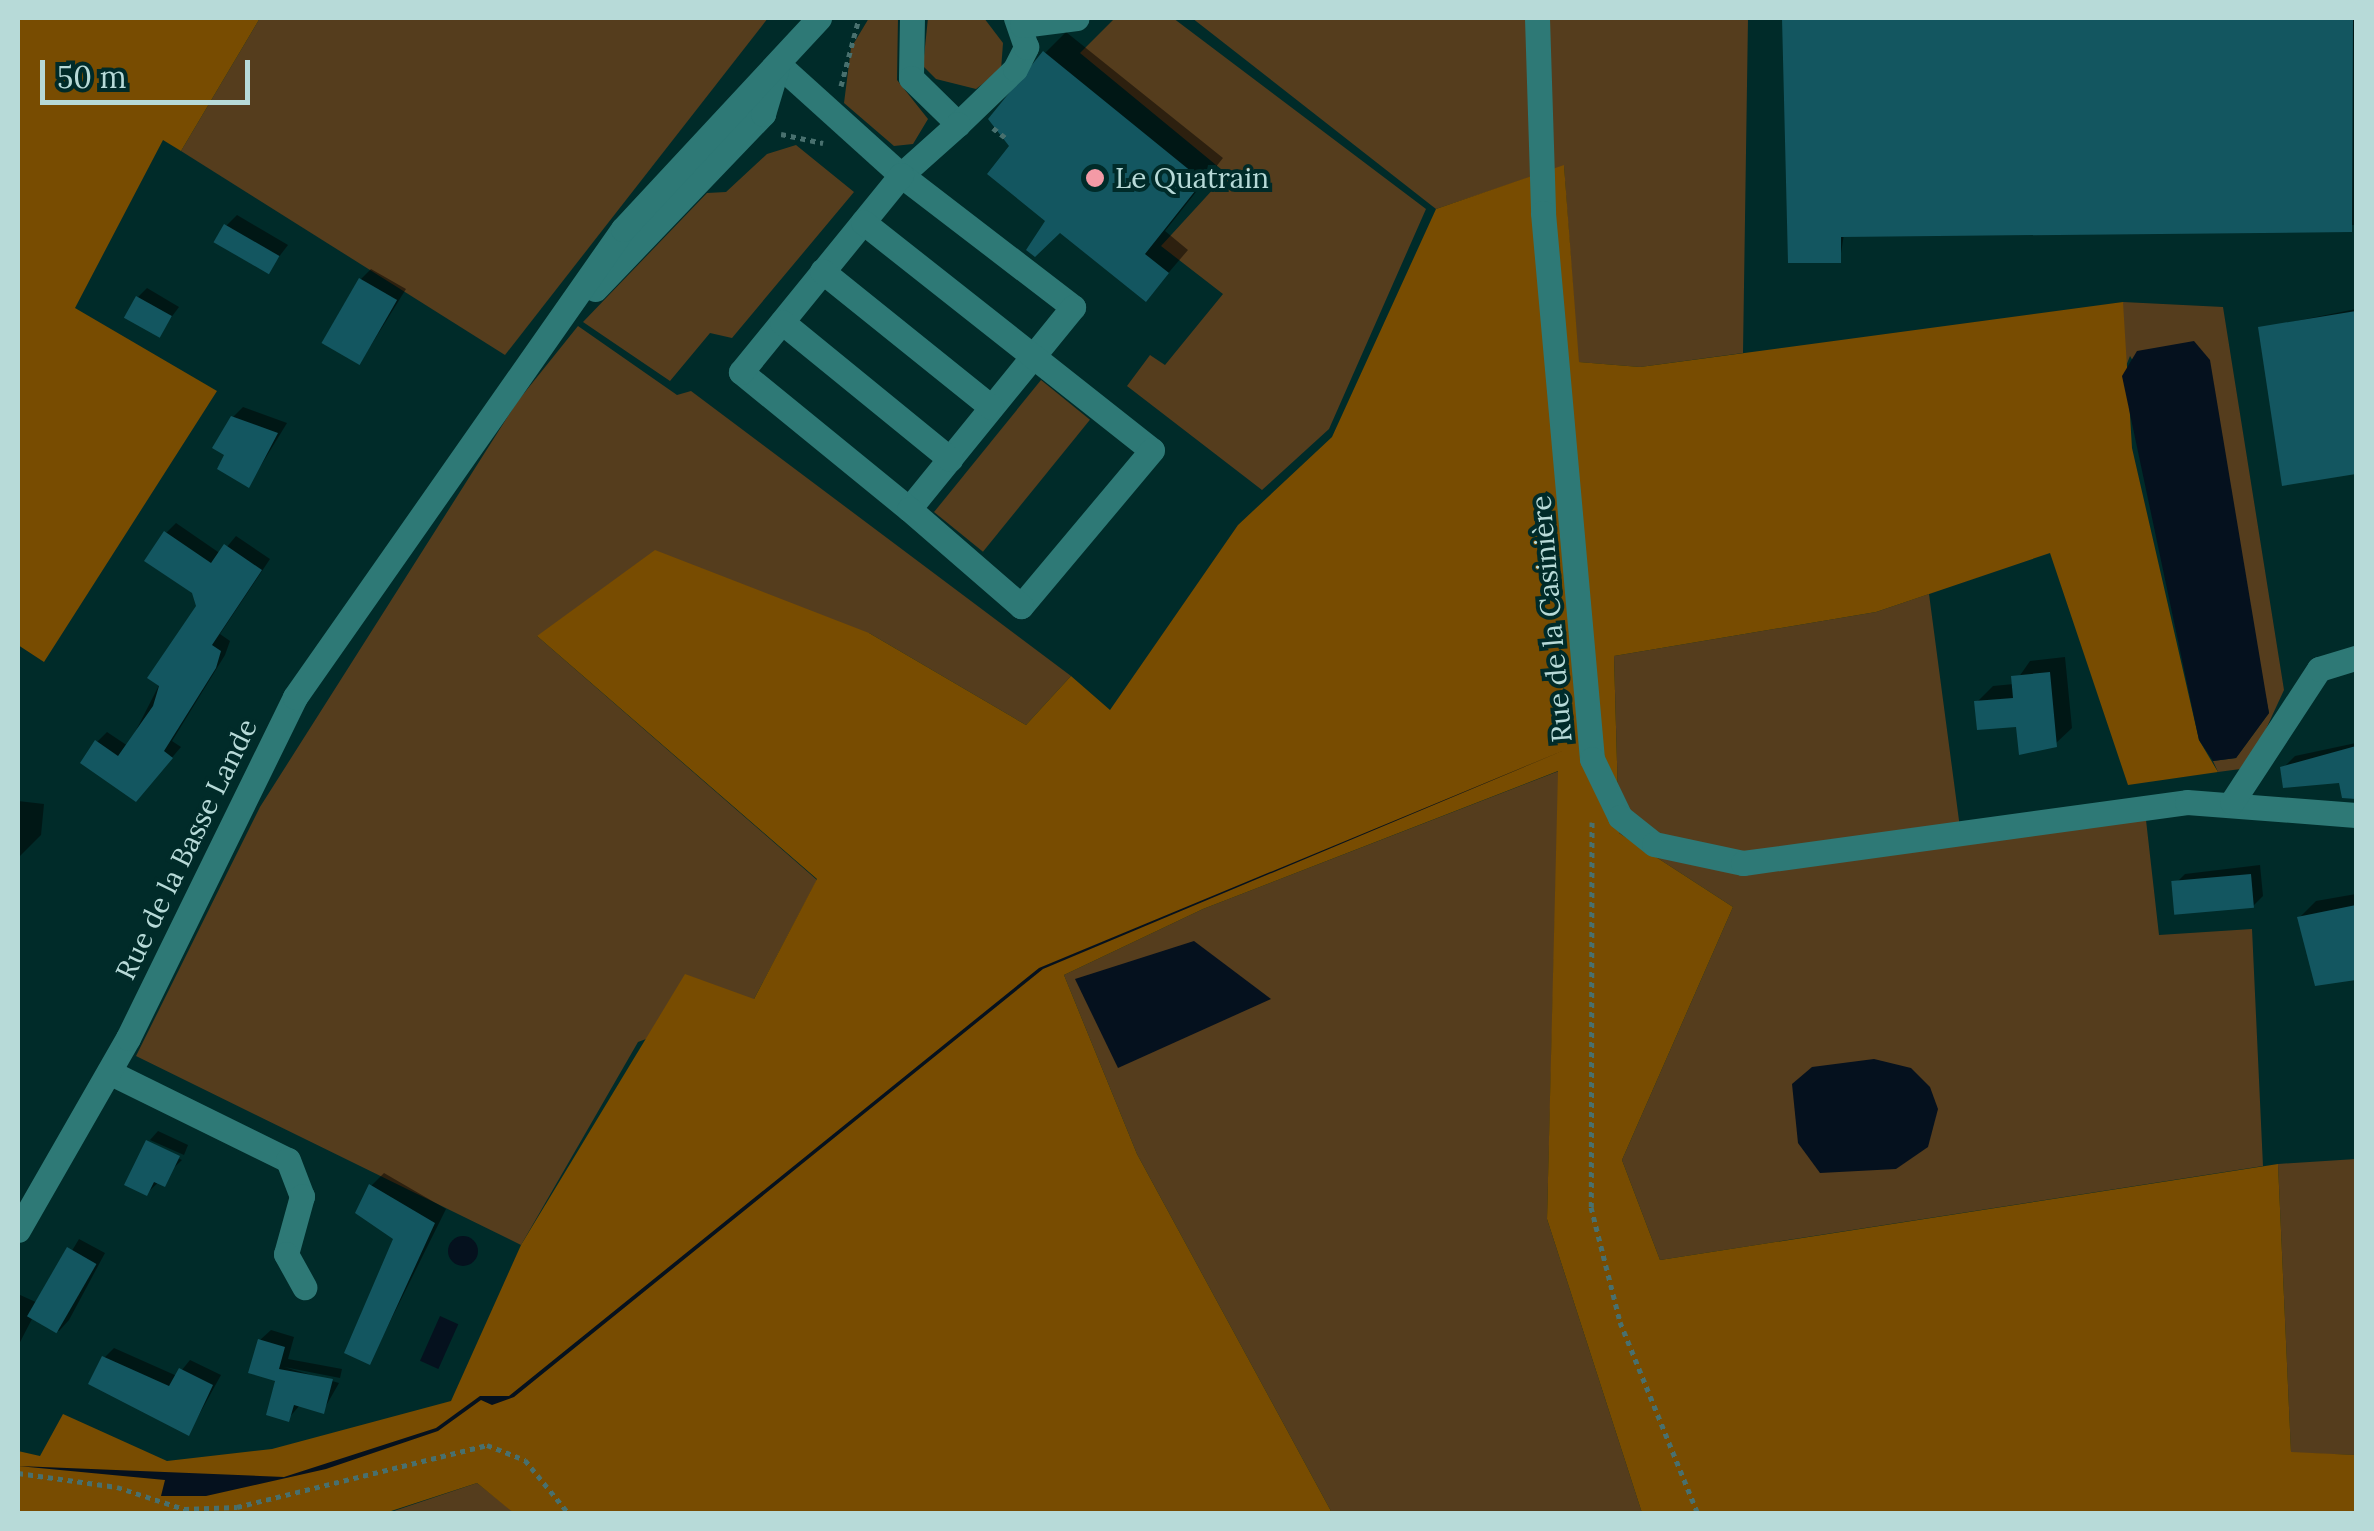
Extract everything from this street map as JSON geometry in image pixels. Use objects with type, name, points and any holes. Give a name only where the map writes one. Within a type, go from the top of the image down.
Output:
[{"type":"street","name":"Rue de la Basse Lande","points":[[18,1230],[108,1072],[294,697],[482,418],[568,310],[723,161],[762,114],[778,64],[818,18]]},
{"type":"street","points":[[912,18],[911,78],[958,124]]},
{"type":"street","points":[[863,222],[1152,450],[1021,606],[741,372],[901,175],[1015,69],[1026,46],[1019,21],[1077,18]]},
{"type":"street","name":"Rue de la Casinière","points":[[1537,18],[1543,212],[1592,760],[1620,817],[1654,844],[1742,863],[2232,802],[2356,815]]},
{"type":"street","points":[[778,64],[901,175],[1072,307],[909,509]]},
{"type":"street","points":[[822,271],[991,407]]},
{"type":"street","points":[[782,322],[950,459]]},
{"type":"street","points":[[2232,802],[2319,669],[2356,658]]},
{"type":"street","points":[[108,1072],[288,1160],[302,1196],[286,1254],[304,1287]]},
{"type":"path","points":[[1592,814],[1590,1207],[1620,1322],[1698,1514]]},
{"type":"path","points":[[18,1473],[117,1487],[184,1509],[237,1507],[487,1445],[525,1460],[569,1514]]},
{"type":"shaded area","points":[[18,18],[260,18],[181,151],[163,140],[75,308],[217,391],[44,662],[18,645]]},
{"type":"shaded area","points":[[260,18],[768,18],[505,355],[181,151]]},
{"type":"shaded area","points":[[869,18],[898,18],[897,80],[928,119],[913,144],[894,146],[844,103],[851,48]]},
{"type":"shaded area","points":[[928,18],[984,18],[1003,43],[1001,70],[976,89],[936,79],[923,66]]},
{"type":"shaded area","points":[[1115,18],[1173,18],[1426,209],[1329,429],[1262,490],[1127,386],[1150,355],[1165,365],[1223,294],[1161,246],[1227,174],[1080,53]]},
{"type":"shaded area","points":[[1192,18],[1748,18],[1743,353],[1640,367],[1578,362],[1564,166],[1436,209]]},
{"type":"shaded area","points":[[796,145],[854,192],[732,338],[710,333],[670,381],[583,322],[707,193],[726,192],[767,154]]},
{"type":"shaded area","points":[[1564,165],[1579,362],[1640,367],[2123,302],[2132,448],[2199,740],[2218,772],[2128,785],[2050,553],[1876,612],[1614,656],[1619,833],[1733,907],[1622,1160],[1660,1260],[2278,1164],[2291,1452],[2356,1455],[2356,1513],[1642,1513],[1547,1219],[1558,771],[1203,909],[1064,975],[1137,1154],[1332,1513],[515,1514],[477,1483],[385,1513],[18,1514],[18,1451],[40,1456],[63,1414],[167,1461],[272,1449],[451,1401],[521,1245],[685,974],[754,999],[817,879],[537,636],[655,550],[869,633],[1026,725],[1071,676],[1110,710],[1238,525],[1332,437],[1436,209]]},
{"type":"shaded area","points":[[2123,302],[2223,307],[2284,690],[2248,768],[2218,772],[2213,761],[2236,758],[2269,713],[2230,522],[2130,356],[2122,376]]},
{"type":"shaded area","points":[[578,326],[677,395],[691,391],[1071,676],[1026,725],[869,633],[537,636],[817,880],[754,999],[638,1042],[521,1245],[136,1056],[260,807],[517,402]]},
{"type":"shaded area","points":[[1041,380],[1090,420],[983,552],[934,512]]},
{"type":"shaded area","points":[[1929,594],[1962,843],[2146,820],[2159,935],[2252,929],[2263,1166],[1660,1260],[1622,1160],[1733,907],[1619,833],[1614,656],[1876,612]]},
{"type":"shaded area","points":[[1559,771],[1547,1219],[1642,1513],[1332,1513],[1137,1154],[1064,975],[1203,909]]},
{"type":"shaded area","points":[[2356,1159],[2356,1455],[2291,1453],[2278,1164]]},
{"type":"shaded area","points":[[477,1483],[515,1513],[385,1514]]},
{"type":"water","points":[[2194,341],[2210,360],[2269,713],[2236,758],[2213,761],[2199,740],[2122,376],[2137,351]]},
{"type":"water","points":[[1567,749],[1043,969],[514,1397],[492,1405],[481,1400],[438,1431],[326,1469],[206,1496],[161,1496],[165,1480],[18,1466],[284,1477],[436,1428],[480,1396],[509,1396],[1039,968]]},
{"type":"water","points":[[1194,941],[1271,999],[1118,1068],[1075,979]]},
{"type":"water","points":[[1874,1059],[1911,1068],[1930,1087],[1938,1109],[1928,1147],[1896,1169],[1820,1173],[1798,1143],[1792,1084],[1812,1067]]},
{"type":"water","points":[[463,1236],[474,1240],[478,1251],[474,1262],[463,1266],[452,1262],[448,1251],[452,1240]]},
{"type":"water","points":[[440,1316],[458,1324],[438,1369],[420,1361]]},
{"type":"building","points":[[1782,18],[2353,18],[2352,232],[1841,237],[1841,263],[1788,263]]},
{"type":"building","name":"Le Quatrain","points":[[1043,51],[1203,181],[1145,254],[1169,273],[1146,302],[1060,233],[1035,257],[1026,250],[1045,221],[987,174],[1009,146],[988,119]]},
{"type":"building","points":[[224,224],[279,256],[269,274],[214,242]]},
{"type":"building","points":[[359,278],[397,300],[360,365],[322,343]]},
{"type":"building","points":[[136,296],[172,316],[160,338],[124,318]]},
{"type":"building","points":[[2356,311],[2356,474],[2282,486],[2258,327]]},
{"type":"building","points":[[231,416],[278,433],[249,488],[217,469],[224,455],[212,448]]},
{"type":"building","points":[[164,531],[211,563],[224,544],[262,570],[212,645],[221,651],[216,668],[164,751],[173,758],[136,802],[80,763],[95,740],[118,756],[153,706],[159,686],[147,678],[196,606],[192,593],[144,561]]},
{"type":"building","points":[[2050,672],[2057,747],[2019,755],[2016,727],[1977,730],[1974,701],[2013,698],[2011,676]]},
{"type":"building","points":[[2356,746],[2356,799],[2342,798],[2339,783],[2283,788],[2280,767]]},
{"type":"building","points":[[2251,874],[2254,908],[2174,915],[2171,881]]},
{"type":"building","points":[[2356,905],[2356,980],[2315,986],[2297,917]]},
{"type":"building","points":[[146,1140],[180,1156],[165,1187],[154,1182],[147,1196],[124,1185]]},
{"type":"building","points":[[369,1184],[435,1223],[370,1365],[344,1353],[393,1239],[355,1213]]},
{"type":"building","points":[[67,1247],[96,1264],[56,1333],[27,1316]]},
{"type":"building","points":[[258,1339],[285,1347],[279,1369],[333,1379],[324,1414],[294,1405],[289,1422],[266,1415],[275,1381],[248,1373]]},
{"type":"building","points":[[102,1356],[169,1386],[179,1368],[213,1385],[189,1436],[88,1384]]},
{"type":"place","name":"Le Quatrain","points":[[1095,178]]}]
